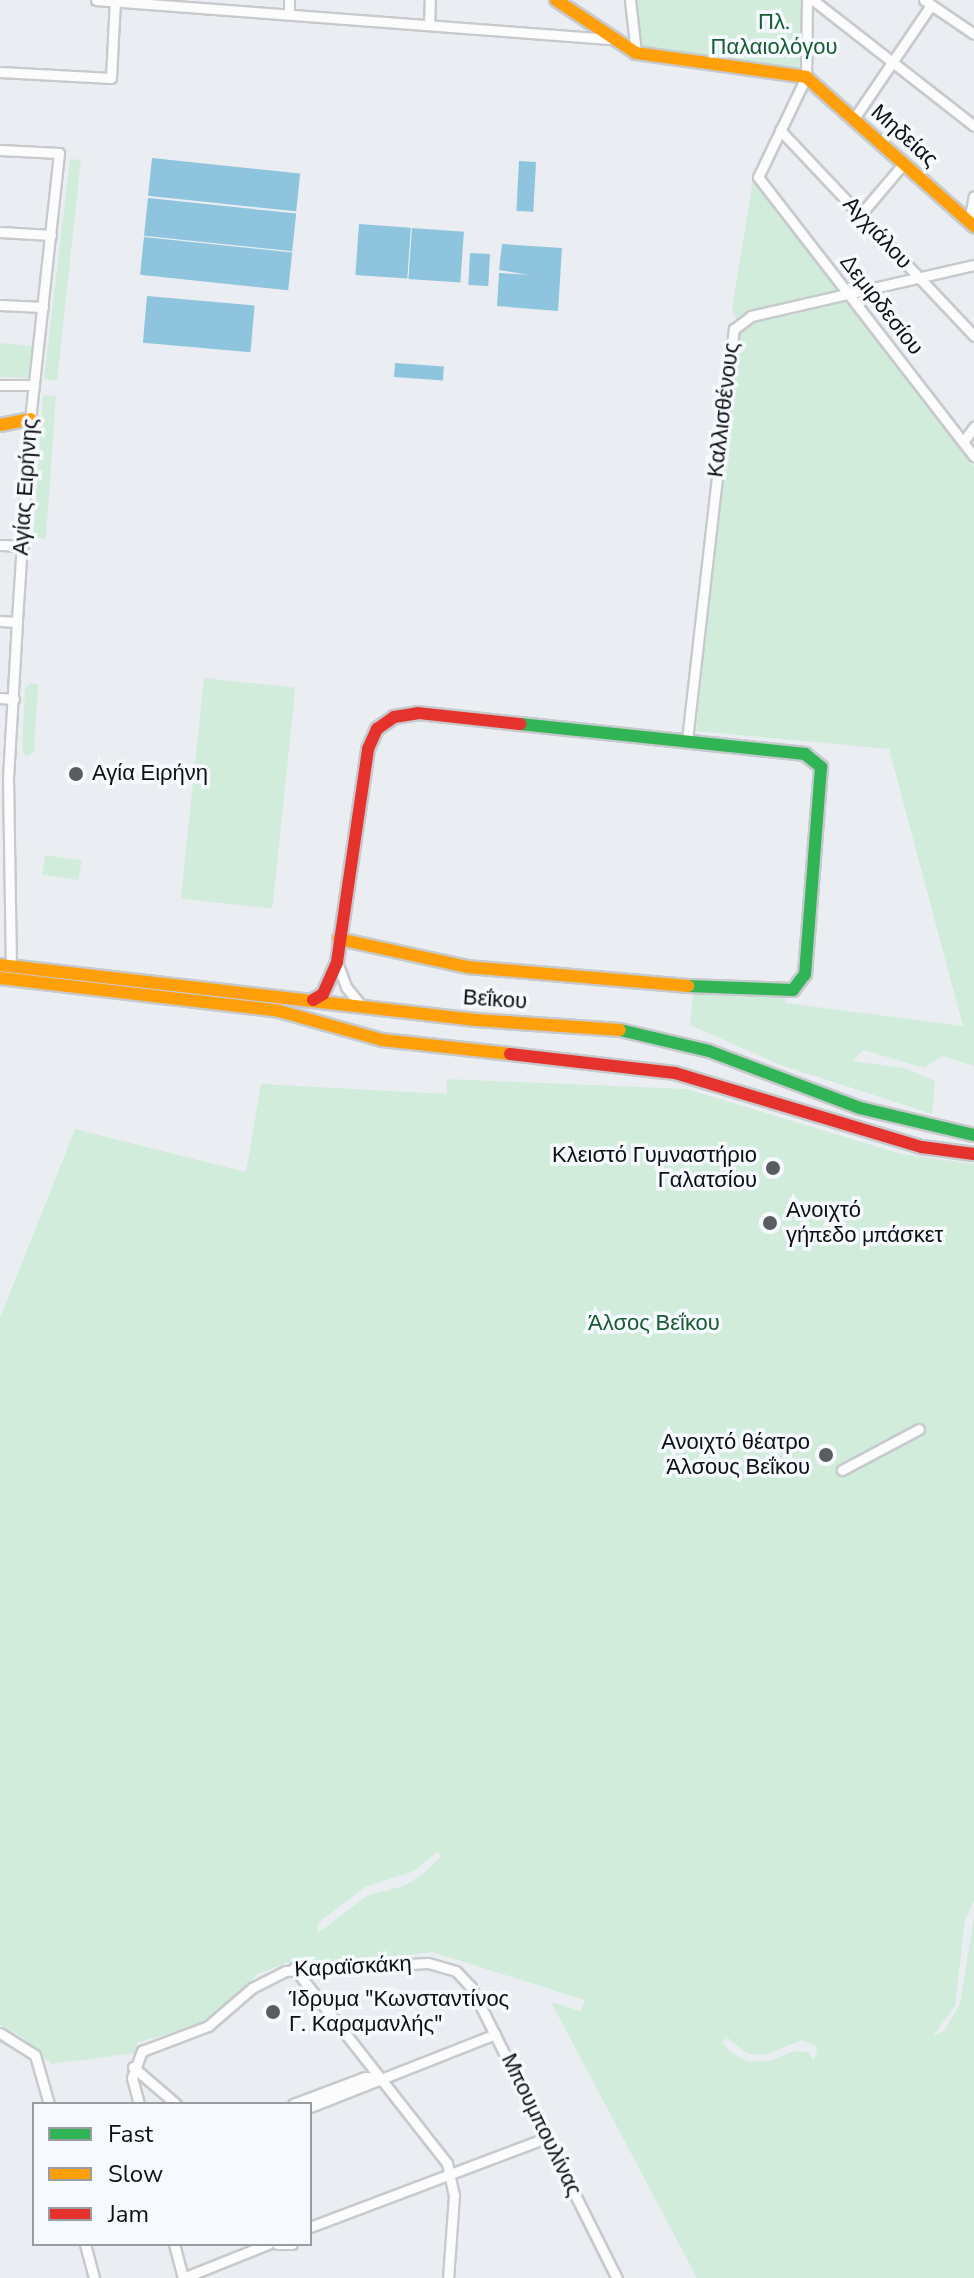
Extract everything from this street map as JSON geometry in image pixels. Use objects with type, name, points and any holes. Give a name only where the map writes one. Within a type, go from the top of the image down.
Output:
[{"type":"main road","points":[[561,2],[609,39],[636,53],[762,67],[806,77]]},
{"type":"main road","name":"Μηδείας","points":[[806,77],[855,117],[971,223]]},
{"type":"main road","points":[[0,425],[30,419]]},
{"type":"main road","points":[[313,1000],[323,994],[337,962],[339,939],[368,749],[373,735],[388,721],[418,713],[687,740],[805,754],[821,767],[805,974],[793,990],[663,985],[467,967],[339,939]]},
{"type":"main road","name":"Βεΐκου","points":[[5,960],[364,1007],[633,1031],[709,1051],[860,1108],[974,1135]]},
{"type":"main road","points":[[0,978],[279,1011],[382,1040],[675,1073],[922,1147],[974,1154]]},
{"type":"street","points":[[96,0],[289,12],[609,39]]},
{"type":"street","points":[[289,0],[289,12]]},
{"type":"street","points":[[429,24],[430,0]]},
{"type":"street","points":[[630,0],[636,53]]},
{"type":"street","points":[[780,130],[806,77],[807,0]]},
{"type":"street","points":[[813,0],[974,126]]},
{"type":"street","points":[[0,72],[111,78],[115,1]]},
{"type":"street","points":[[855,117],[928,3],[974,34]]},
{"type":"street","name":"Δεμιρδεσίου","points":[[780,130],[758,177],[974,456]]},
{"type":"street","name":"Αγχιάλου","points":[[780,130],[974,336]]},
{"type":"street","name":"Αγίας Ειρήνης","points":[[0,150],[59,153],[30,419],[14,699],[4,778],[5,960]]},
{"type":"street","points":[[860,215],[904,163]]},
{"type":"street","points":[[971,223],[974,196]]},
{"type":"street","points":[[0,232],[51,235]]},
{"type":"street","name":"Καλλισθένους","points":[[687,740],[734,329],[751,316],[974,265]]},
{"type":"street","points":[[0,305],[43,307]]},
{"type":"street","points":[[0,385],[34,385]]},
{"type":"street","points":[[963,442],[974,427]]},
{"type":"street","points":[[0,545],[23,546]]},
{"type":"street","points":[[0,621],[17,622]]},
{"type":"street","points":[[0,698],[14,699]]},
{"type":"street","points":[[337,962],[346,987],[364,1007]]},
{"type":"street","points":[[842,1470],[919,1429]]},
{"type":"street","name":"Καραϊσκάκη","points":[[133,2067],[149,2046],[208,2026],[262,1981],[294,1968],[428,1963],[462,1974]]},
{"type":"street","points":[[294,1968],[443,2155],[451,2173],[454,2195],[448,2278]]},
{"type":"street","name":"Μπουμπουλίνας","points":[[462,1974],[617,2278]]},
{"type":"street","points":[[0,2033],[35,2055],[48,2102]]},
{"type":"street","points":[[312,2106],[495,2034]]},
{"type":"street","points":[[133,2067],[139,2102]]},
{"type":"street","points":[[133,2067],[174,2102]]},
{"type":"street","points":[[298,2102],[365,2077],[380,2078]]},
{"type":"street","points":[[312,2226],[546,2138]]},
{"type":"street","points":[[86,2246],[94,2278]]},
{"type":"street","points":[[175,2246],[183,2278],[263,2246]]},
{"type":"green space","name":"Πλ. Παλαιολόγου","points":[[630,0],[807,0],[806,77],[636,53]]},
{"type":"green space","points":[[70,159],[81,160],[57,381],[44,379]]},
{"type":"green space","points":[[753,180],[974,467],[974,1066],[942,1056],[924,1068],[863,1050],[853,1061],[904,1068],[935,1081],[932,1114],[778,1064],[690,1025],[693,992],[785,997],[785,1003],[963,1026],[889,749],[696,731],[738,323],[732,310]]},
{"type":"green space","points":[[0,343],[34,346],[30,378],[0,377]]},
{"type":"green space","points":[[43,395],[56,396],[46,539],[33,538]]},
{"type":"green space","points":[[204,678],[295,688],[272,908],[181,899]]},
{"type":"green space","points":[[31,683],[38,684],[34,752],[26,756],[22,750],[25,688]]},
{"type":"green space","points":[[45,855],[82,860],[79,880],[42,875]]},
{"type":"green space","name":"Άλσος Βεΐκου","points":[[447,1079],[687,1089],[901,1154],[974,1164],[974,1901],[965,1920],[955,2006],[933,2036],[944,2031],[960,2004],[974,1916],[974,2278],[697,2278],[551,2002],[581,2011],[585,2000],[432,1952],[356,1962],[286,1963],[258,1974],[205,2024],[138,2042],[135,2053],[51,2064],[24,2038],[0,2025],[0,1318],[75,1129],[246,1172],[261,1084],[447,1094]],"holes":[[[437,1852],[441,1856],[422,1875],[404,1886],[368,1895],[317,1934],[318,1923],[365,1887],[414,1871]],[[728,2038],[748,2054],[765,2055],[802,2040],[815,2045],[817,2053],[813,2060],[808,2052],[794,2051],[771,2061],[748,2062],[729,2051],[722,2042]]]},
{"type":"water","points":[[152,158],[300,174],[296,211],[148,196]]},
{"type":"water","points":[[519,161],[536,162],[533,212],[516,211]]},
{"type":"water","points":[[148,198],[296,214],[292,251],[144,236]]},
{"type":"water","points":[[359,224],[411,228],[407,279],[355,275]]},
{"type":"water","points":[[412,228],[464,232],[460,283],[408,279]]},
{"type":"water","points":[[144,237],[292,253],[288,290],[140,275]]},
{"type":"water","points":[[502,244],[562,248],[558,311],[497,306],[499,273],[530,275],[499,270]]},
{"type":"water","points":[[470,253],[490,254],[488,286],[468,285]]},
{"type":"water","points":[[147,296],[255,305],[250,352],[143,343]]},
{"type":"water","points":[[395,363],[444,366],[443,380],[394,377]]},
{"type":"traffic: fast","points":[[520,724],[805,754],[821,767],[805,974],[793,990],[688,986]]},
{"type":"traffic: fast","points":[[620,1030],[709,1051],[860,1108],[974,1135]]},
{"type":"traffic: slow","points":[[556,0],[636,53],[806,77],[974,226]]},
{"type":"traffic: slow","points":[[0,425],[30,419]]},
{"type":"traffic: slow","points":[[339,939],[467,967],[688,986]]},
{"type":"traffic: slow","points":[[0,965],[476,1020],[620,1030]]},
{"type":"traffic: slow","points":[[0,978],[279,1011],[382,1040],[510,1054]]},
{"type":"traffic: jam","points":[[313,1000],[323,994],[337,962],[368,749],[377,729],[394,717],[418,713],[520,724]]},
{"type":"traffic: jam","points":[[510,1054],[675,1073],[922,1147],[974,1154]]},
{"type":"place","name":"Αγία Ειρήνη","points":[[76,774]]},
{"type":"place","name":"Κλειστό Γυμναστήριο Γαλατσίου","points":[[773,1168]]},
{"type":"place","name":"Ανοιχτό γήπεδο μπάσκετ","points":[[770,1223]]},
{"type":"place","name":"Ανοιχτό θέατρο Άλσους Βεΐκου","points":[[826,1455]]},
{"type":"place","name":"Ίδρυμα \"Κωνσταντίνος Γ. Καραμανλής\"","points":[[273,2012]]}]
